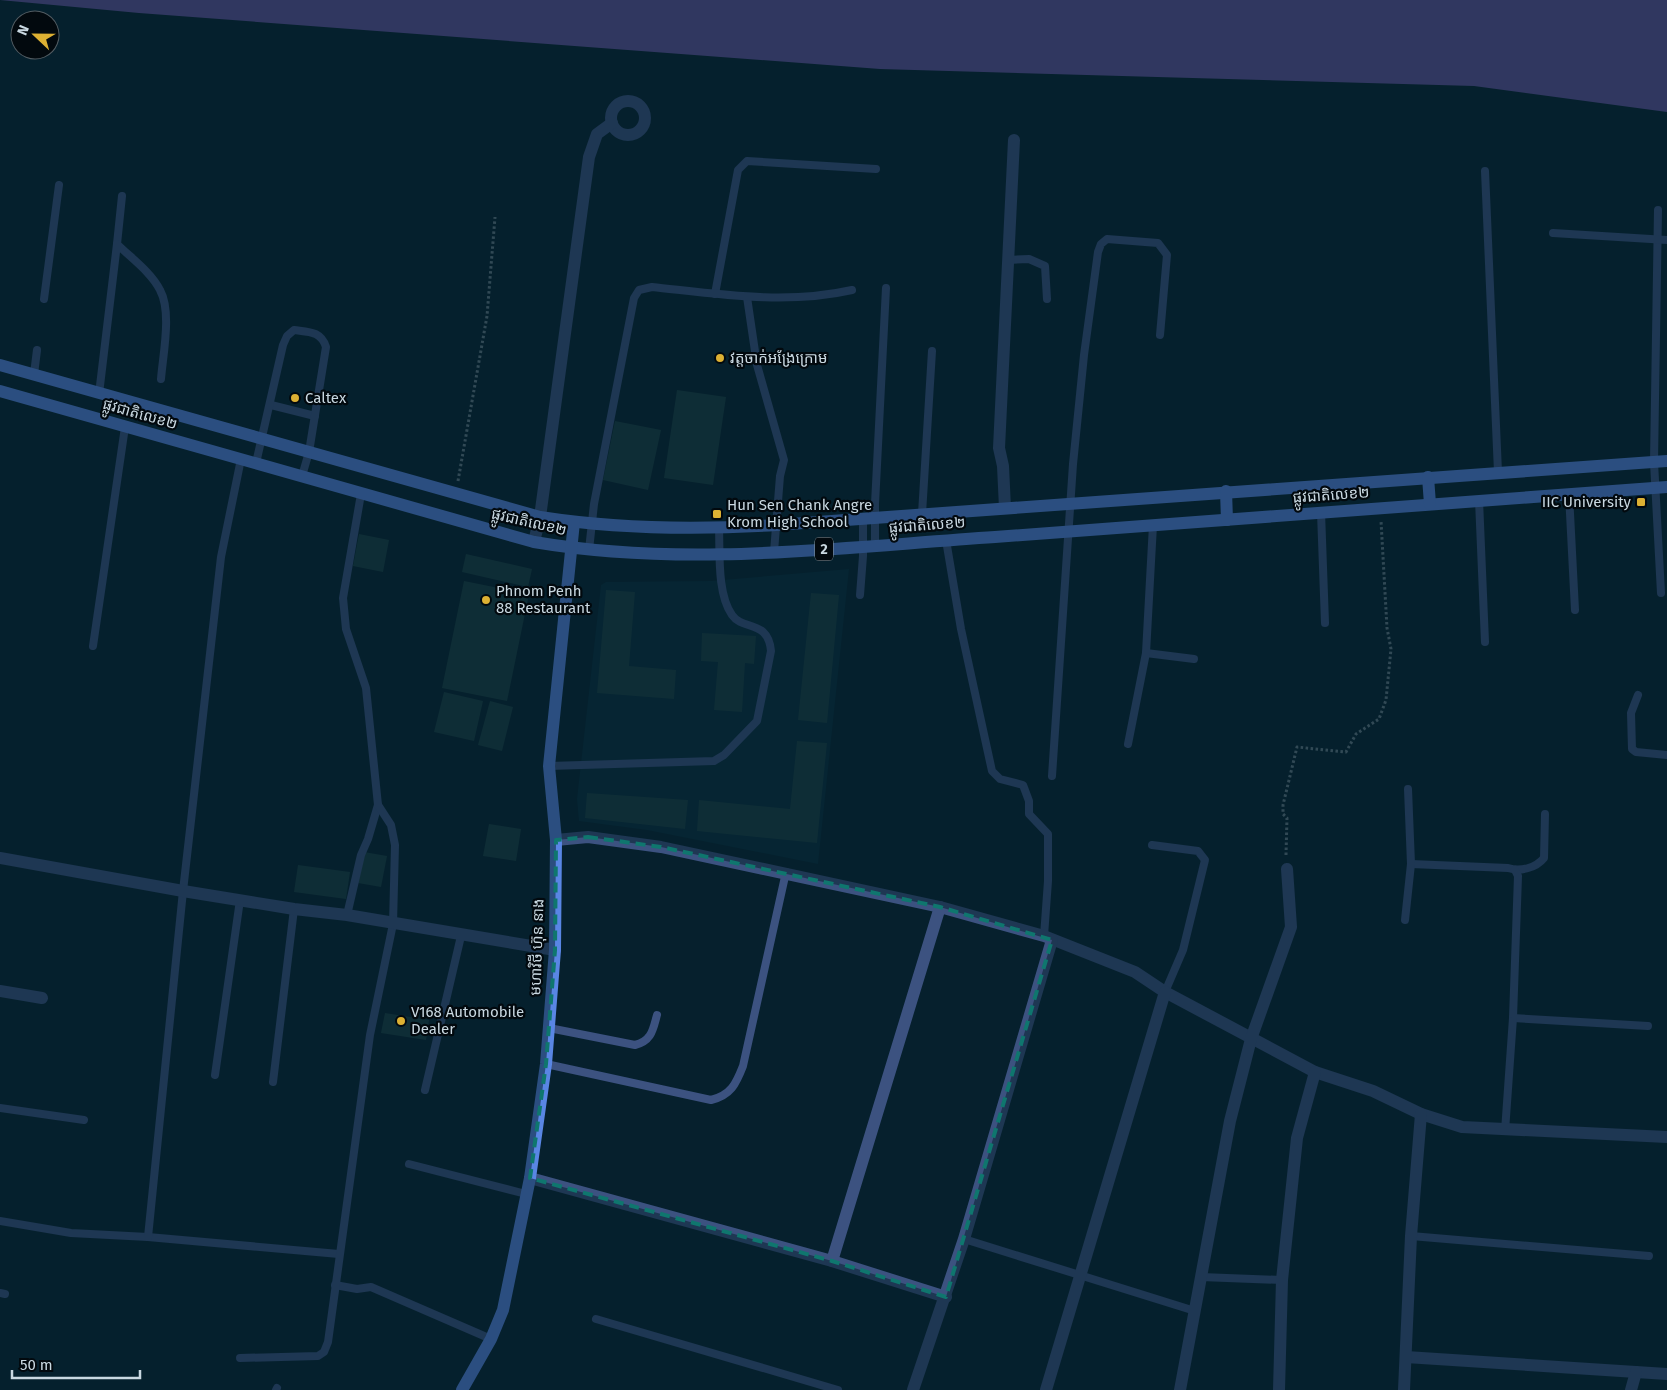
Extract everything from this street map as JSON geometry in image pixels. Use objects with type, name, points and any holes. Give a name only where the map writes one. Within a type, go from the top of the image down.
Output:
[{"type":"main road","name":"ផ្លូវជាតិលេខ២","points":[[0,365],[455,494],[540,517],[574,522],[719,528],[776,526],[1226,491],[1667,461]]},
{"type":"main road","name":"ផ្លូវជាតិលេខ២","points":[[0,391],[534,542],[589,550],[684,556],[720,556],[869,546],[1661,487]]},
{"type":"main road","points":[[1428,477],[1430,504]]},
{"type":"main road","points":[[1226,491],[1227,520]]},
{"type":"main road","name":"មហាវិថី ហ៊ុន នាង","points":[[462,1390],[491,1339],[503,1310],[530,1178],[546,1064],[555,950],[556,840],[549,766],[574,522]]},
{"type":"street","points":[[534,542],[540,517],[589,157],[597,134],[612,123]]},
{"type":"street","points":[[1005,508],[1003,466],[999,448],[1014,140]]},
{"type":"street","points":[[556,840],[588,837],[661,847],[786,872],[940,907],[1048,938],[1135,972],[1165,992],[1315,1072],[1373,1091],[1421,1114],[1462,1127],[1667,1137]]},
{"type":"street","points":[[0,858],[183,891],[294,909],[347,915],[461,936],[555,950]]},
{"type":"street","points":[[1180,1390],[1230,1121],[1251,1039],[1291,927],[1287,869]]},
{"type":"street","points":[[832,1261],[940,907]]},
{"type":"street","points":[[913,1390],[946,1297],[964,1239],[1048,938]]},
{"type":"street","points":[[0,992],[42,998]]},
{"type":"street","points":[[1046,1390],[1165,992]]},
{"type":"street","points":[[1279,1390],[1282,1280],[1297,1138],[1315,1072]]},
{"type":"street","points":[[1404,1390],[1411,1236],[1421,1114]]},
{"type":"street","points":[[530,1178],[832,1261],[946,1297]]},
{"type":"street","points":[[1406,1357],[1667,1374]]},
{"type":"street","points":[[1631,1390],[1636,1372]]},
{"type":"lane","points":[[714,294],[738,170],[747,161],[876,169]]},
{"type":"lane","points":[[1485,171],[1498,472]]},
{"type":"lane","points":[[44,299],[59,185]]},
{"type":"lane","points":[[99,394],[122,196]]},
{"type":"lane","points":[[1658,210],[1654,462],[1661,487],[1661,593]]},
{"type":"lane","points":[[1553,233],[1667,240]]},
{"type":"lane","points":[[1052,776],[1070,504],[1084,356],[1098,252],[1101,244],[1107,239],[1158,243],[1167,255],[1160,335]]},
{"type":"lane","points":[[117,244],[160,288],[164,299],[166,314],[161,378]]},
{"type":"lane","points":[[1008,260],[1029,259],[1045,266],[1047,299]]},
{"type":"lane","points":[[589,550],[592,522],[634,298],[639,290],[644,288],[747,297],[825,296],[852,290]]},
{"type":"lane","points":[[860,595],[869,546],[869,518],[886,288]]},
{"type":"lane","points":[[747,297],[757,365],[784,460],[780,476],[779,509],[774,552]]},
{"type":"lane","points":[[256,463],[271,405],[282,345],[287,336],[294,330],[317,333],[323,337],[326,347],[309,452],[302,476]]},
{"type":"lane","points":[[34,374],[37,350]]},
{"type":"lane","points":[[922,514],[932,351]]},
{"type":"lane","points":[[271,405],[315,416]]},
{"type":"lane","points":[[93,646],[124,427]]},
{"type":"lane","points":[[148,1237],[183,891],[221,557],[241,459]]},
{"type":"lane","points":[[347,915],[361,855],[368,840],[378,805],[366,688],[346,630],[343,598],[361,494]]},
{"type":"lane","points":[[1568,494],[1575,610]]},
{"type":"lane","points":[[1480,500],[1485,642]]},
{"type":"lane","points":[[1321,512],[1325,623]]},
{"type":"lane","points":[[869,518],[869,546]]},
{"type":"lane","points":[[1128,744],[1146,653],[1153,525]]},
{"type":"lane","points":[[549,766],[714,761],[724,755],[757,722],[771,651],[770,640],[765,633],[733,617],[724,600],[719,528]]},
{"type":"lane","points":[[946,540],[961,629],[992,771],[1000,779],[1023,785],[1029,801],[1029,814],[1048,834],[1048,938]]},
{"type":"lane","points":[[1146,653],[1194,659]]},
{"type":"lane","points":[[1638,694],[1631,713],[1632,749],[1636,752],[1667,755]]},
{"type":"lane","points":[[1405,920],[1411,864],[1408,789]]},
{"type":"lane","points":[[240,1358],[318,1356],[324,1352],[328,1342],[370,1035],[393,924],[396,844],[391,825],[378,805]]},
{"type":"lane","points":[[1411,864],[1508,868],[1515,870],[1538,865],[1544,858],[1545,814]]},
{"type":"lane","points":[[1152,845],[1198,851],[1205,860],[1183,950],[1165,992]]},
{"type":"lane","points":[[1505,1130],[1513,1018],[1518,876],[1515,870]]},
{"type":"lane","points":[[546,1064],[711,1100],[728,1093],[734,1088],[743,1066],[786,872]]},
{"type":"lane","points":[[215,1075],[240,900]]},
{"type":"lane","points":[[273,1082],[294,909]]},
{"type":"lane","points":[[425,1090],[461,936]]},
{"type":"lane","points":[[549,1028],[636,1045],[645,1043],[651,1037],[657,1015]]},
{"type":"lane","points":[[1513,1018],[1648,1026]]},
{"type":"lane","points":[[0,1108],[84,1120]]},
{"type":"lane","points":[[409,1164],[526,1194]]},
{"type":"lane","points":[[0,1222],[71,1233],[148,1237],[340,1254]]},
{"type":"lane","points":[[1411,1236],[1649,1256]]},
{"type":"lane","points":[[964,1239],[1195,1311]]},
{"type":"lane","points":[[1201,1277],[1282,1280]]},
{"type":"lane","points":[[335,1285],[357,1289],[371,1287],[491,1339]]},
{"type":"lane","points":[[596,1320],[838,1390]]},
{"type":"path","points":[[455,494],[487,316],[495,217]]},
{"type":"path","points":[[1287,869],[1287,818],[1283,814],[1283,805],[1298,747],[1346,752],[1356,734],[1379,719],[1384,708],[1391,649],[1387,628],[1380,508]]},
{"type":"highlighted area","points":[[588,837],[661,847],[940,907],[1052,940],[946,1297],[832,1261],[530,1178],[546,1064],[555,950],[556,840]]},
{"type":"shaded area","points":[[0,0],[1667,0],[1667,112],[1474,86],[880,69],[139,13]]},
{"type":"shaded area","points":[[849,569],[818,864],[647,830],[579,821],[577,799],[601,585],[606,582],[711,581]]},
{"type":"building","points":[[677,390],[726,397],[713,485],[664,478]]},
{"type":"building","points":[[615,421],[661,430],[648,490],[603,480]]},
{"type":"building","points":[[359,534],[389,540],[383,572],[353,566]]},
{"type":"building","points":[[466,554],[532,569],[528,587],[462,572]]},
{"type":"building","points":[[464,581],[529,594],[507,701],[442,688]]},
{"type":"building","points":[[606,590],[635,592],[629,666],[676,670],[674,699],[597,693]]},
{"type":"building","points":[[811,593],[839,595],[827,723],[798,720]]},
{"type":"building","points":[[702,633],[756,636],[754,664],[745,663],[742,712],[714,710],[718,662],[701,661]]},
{"type":"building","points":[[444,692],[483,701],[474,741],[434,732]]},
{"type":"building","points":[[490,701],[513,707],[502,751],[478,745]]},
{"type":"building","points":[[797,741],[827,743],[817,843],[697,831],[699,800],[790,809]]},
{"type":"building","points":[[587,793],[688,800],[685,829],[585,818]]},
{"type":"building","points":[[489,824],[521,829],[516,861],[483,856]]},
{"type":"building","points":[[364,852],[387,856],[381,887],[358,883]]},
{"type":"building","points":[[298,865],[350,872],[346,899],[294,892]]},
{"type":"building","points":[[385,1013],[429,1020],[426,1040],[381,1033]]},
{"type":"place","name":"វត្តចាក់អង្រែក្រោម","points":[[720,358]]},
{"type":"place","name":"Caltex","points":[[295,398]]},
{"type":"place","name":"IIC University","points":[[1641,502]]},
{"type":"place","name":"Hun Sen Chank Angre Krom High School","points":[[717,514]]},
{"type":"place","name":"Phnom Penh 88 Restaurant","points":[[486,600]]},
{"type":"place","name":"V168 Automobile Dealer","points":[[401,1021]]}]
